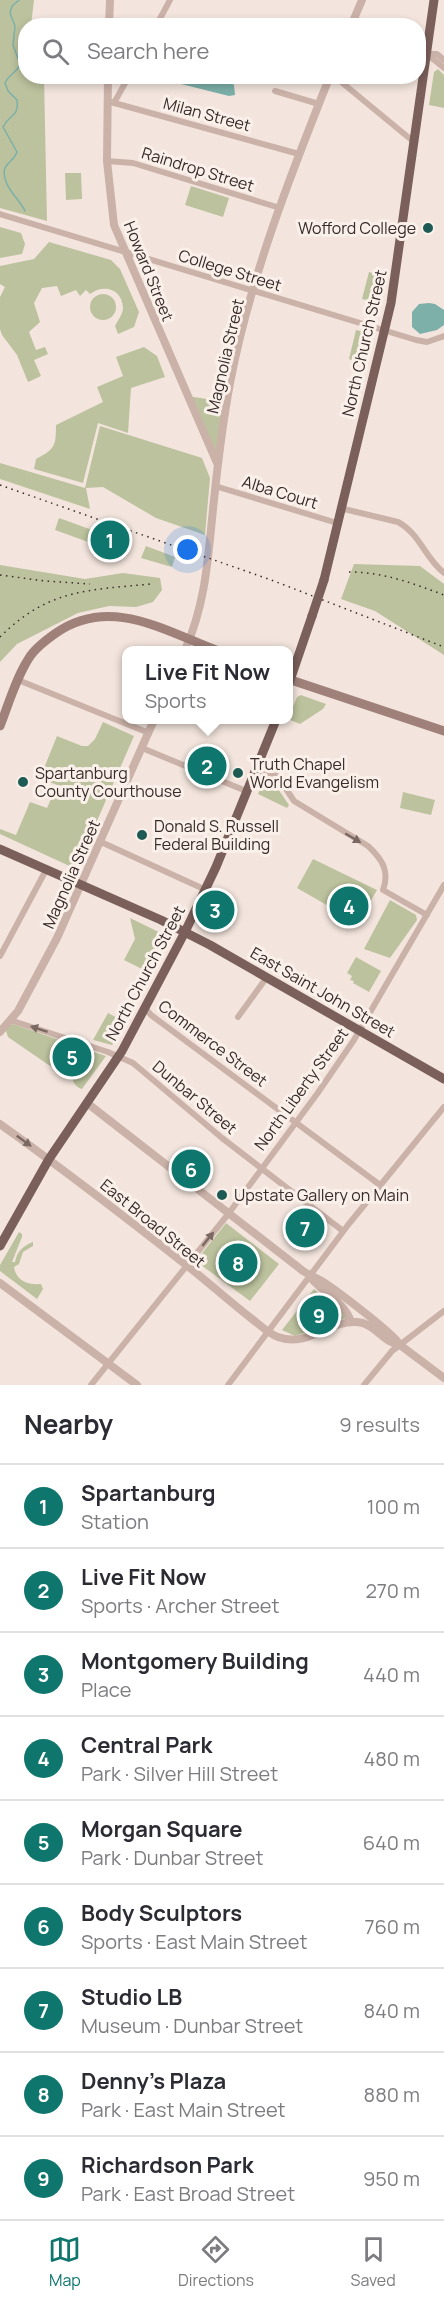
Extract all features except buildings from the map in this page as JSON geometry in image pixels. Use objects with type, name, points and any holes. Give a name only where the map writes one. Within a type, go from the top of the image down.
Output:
[{"type":"main road","name":"North Church Street","points":[[426,61],[434,0]]},
{"type":"main road","name":"North Church Street","points":[[293,671],[324,580],[392,296],[423,84]]},
{"type":"main road","points":[[0,726],[29,658],[50,638],[76,623],[98,616],[119,616],[137,620],[204,646]]},
{"type":"main road","points":[[293,683],[444,731]]},
{"type":"main road","name":"North Church Street","points":[[0,1246],[49,1159],[118,1056],[185,932],[206,890],[274,724]]},
{"type":"main road","name":"East Saint John Street","points":[[0,849],[185,932],[444,1080]]},
{"type":"street","points":[[109,18],[110,0]]},
{"type":"street","points":[[160,18],[170,0]]},
{"type":"street","points":[[354,18],[362,0]]},
{"type":"street","points":[[427,54],[437,54],[444,60]]},
{"type":"street","points":[[427,54],[444,68]]},
{"type":"street","name":"Howard Street","points":[[109,84],[111,102],[107,161],[113,218],[124,250],[217,465]]},
{"type":"street","points":[[111,102],[123,84]]},
{"type":"street","name":"Magnolia Street","points":[[187,646],[206,582],[217,465],[230,385],[253,291],[299,154],[328,84]]},
{"type":"street","points":[[342,84],[414,142]]},
{"type":"street","points":[[274,91],[319,104]]},
{"type":"street","name":"Milan Street","points":[[111,102],[299,154]]},
{"type":"street","name":"Raindrop Street","points":[[107,161],[133,163],[280,208]]},
{"type":"street","name":"College Street","points":[[0,214],[423,342],[444,336]]},
{"type":"street","name":"Alba Court","points":[[215,486],[337,523]]},
{"type":"street","points":[[340,508],[398,522],[405,526],[417,537],[433,562],[444,573]]},
{"type":"street","points":[[18,680],[122,722]]},
{"type":"street","points":[[127,724],[149,733]]},
{"type":"street","name":"Magnolia Street","points":[[0,1032],[18,1011],[42,968],[152,724]]},
{"type":"street","points":[[142,748],[246,792]]},
{"type":"street","points":[[256,768],[279,778],[294,801],[368,846],[377,855],[387,874],[384,890],[427,915]]},
{"type":"street","points":[[101,842],[206,890]]},
{"type":"street","points":[[0,956],[46,870]]},
{"type":"street","name":"North Liberty Street","points":[[91,1385],[229,1213],[348,1050],[444,885]]},
{"type":"street","points":[[238,1017],[267,977]]},
{"type":"street","name":"Commerce Street","points":[[145,1008],[168,1028],[380,1185]]},
{"type":"street","name":"Dunbar Street","points":[[10,1020],[133,1063],[198,1119],[343,1231]]},
{"type":"street","points":[[87,1103],[310,1276],[317,1285],[342,1305],[351,1322],[367,1324],[393,1344],[400,1345]]},
{"type":"street","points":[[228,1385],[343,1231],[444,1107]]},
{"type":"street","name":"East Broad Street","points":[[0,1124],[49,1159],[187,1266],[206,1284],[277,1337],[293,1341],[304,1339],[351,1322]]},
{"type":"street","points":[[310,1276],[320,1280],[378,1323],[398,1340],[400,1345],[444,1378]]},
{"type":"street","points":[[0,1283],[138,1385]]},
{"type":"street","points":[[364,1385],[392,1351],[444,1311]]},
{"type":"green space","points":[[0,0],[34,0],[32,18],[18,18],[18,84],[44,84],[47,221],[0,208]]},
{"type":"green space","points":[[438,69],[444,75],[444,108],[429,105],[434,72]]},
{"type":"green space","points":[[65,173],[81,173],[82,199],[66,200]]},
{"type":"green space","points":[[191,186],[229,198],[223,217],[185,205]]},
{"type":"green space","points":[[0,227],[21,233],[25,244],[22,254],[0,258]]},
{"type":"green space","points":[[49,242],[111,260],[120,269],[139,312],[134,327],[118,334],[115,326],[123,308],[122,301],[116,292],[100,289],[90,294],[86,290],[80,296],[76,290],[61,296],[57,286],[42,288],[34,303],[40,322],[29,332],[36,350],[45,347],[48,354],[34,360],[41,376],[28,382],[17,355],[0,329],[0,297],[5,287],[0,284],[0,266],[34,259]]},
{"type":"green space","points":[[369,272],[385,276],[376,320],[366,317],[370,301],[362,299]]},
{"type":"green space","points":[[103,294],[112,298],[116,307],[112,316],[103,320],[94,316],[90,307],[94,298]]},
{"type":"green space","points":[[356,330],[372,334],[365,364],[349,359]]},
{"type":"green space","points":[[144,347],[157,356],[165,377],[131,388],[128,433],[98,423],[83,483],[34,469],[36,459],[53,446],[56,438],[56,425],[103,402],[97,387],[123,376],[116,357]]},
{"type":"green space","points":[[187,396],[227,402],[217,465]]},
{"type":"green space","points":[[100,426],[202,458],[210,478],[205,535],[156,518],[103,487],[86,488],[90,509],[0,479],[0,463],[85,488]]},
{"type":"green space","points":[[59,518],[95,531],[91,543],[55,530]]},
{"type":"green space","points":[[146,546],[175,557],[172,567],[141,558]]},
{"type":"green space","points":[[354,564],[420,566],[444,584],[444,655],[375,611],[341,599]]},
{"type":"green space","points":[[0,565],[85,579],[123,573],[160,578],[162,590],[153,602],[136,607],[109,606],[78,613],[17,644],[0,662]]},
{"type":"green space","points":[[301,695],[326,704],[323,709],[300,724],[293,721],[293,707],[297,697]]},
{"type":"green space","points":[[103,722],[134,736],[76,869],[0,834],[0,829],[16,835],[30,802],[47,808],[57,785],[40,778],[57,736],[82,746],[88,746],[95,739]]},
{"type":"green space","points":[[263,781],[276,786],[289,805],[287,808],[258,794]]},
{"type":"green space","points":[[403,792],[435,800],[431,815],[400,808]]},
{"type":"green space","points":[[313,859],[377,890],[358,923],[297,888]]},
{"type":"green space","points":[[390,900],[416,915],[417,920],[390,958],[364,949]]},
{"type":"green space","points":[[130,918],[169,937],[152,974],[124,960],[135,939]]},
{"type":"green space","points":[[356,957],[381,971],[369,992],[353,983],[354,981],[350,980],[352,976],[347,973]]},
{"type":"green space","points":[[108,1013],[125,1022],[112,1045],[93,1040]]},
{"type":"green space","points":[[13,1024],[106,1056],[82,1089],[75,1084],[72,1077],[54,1063],[53,1068],[8,1037],[6,1031],[8,1026]]},
{"type":"green space","points":[[226,1223],[279,1264],[250,1301],[195,1262]]},
{"type":"green space","points":[[19,1232],[22,1237],[12,1262],[15,1262],[21,1249],[33,1242],[33,1246],[23,1252],[19,1264],[14,1267],[17,1276],[23,1281],[41,1284],[43,1289],[37,1299],[0,1271],[0,1265]]},
{"type":"green space","points":[[314,1289],[346,1318],[295,1336],[282,1330]]},
{"type":"water","points":[[181,84],[233,84],[235,95],[229,96]]},
{"type":"water","points":[[429,303],[444,310],[444,325],[437,330],[420,334],[412,327],[412,312],[419,304]]},
{"type":"waterway","points":[[18,59],[13,45],[15,26],[10,13],[12,6],[19,0]]},
{"type":"waterway","points":[[18,68],[5,83],[8,91],[17,100],[17,110],[3,127],[17,152],[5,168],[4,174],[5,180],[25,211]]},
{"type":"railway","points":[[0,485],[274,581],[444,647]]},
{"type":"railway","points":[[349,572],[386,576],[444,595]]},
{"type":"railway","points":[[0,575],[90,584]]},
{"type":"railway","points":[[0,637],[35,609],[52,601],[88,591],[151,584]]},
{"type":"place","name":"Wofford College","points":[[428,228]]},
{"type":"place","name":"Spartanburg","points":[[110,540]]},
{"type":"place","name":"Live Fit Now","points":[[207,766]]},
{"type":"place","name":"Truth Chapel World Evangelism","points":[[238,773]]},
{"type":"place","name":"Spartanburg County Courthouse","points":[[23,782]]},
{"type":"place","name":"Donald S. Russell Federal Building","points":[[142,835]]},
{"type":"place","name":"Central Park","points":[[349,906]]},
{"type":"place","name":"Montgomery Building","points":[[215,910]]},
{"type":"place","name":"Morgan Square","points":[[72,1057]]},
{"type":"place","name":"Body Sculptors","points":[[191,1169]]},
{"type":"place","name":"Upstate Gallery on Main","points":[[222,1195]]},
{"type":"place","name":"Studio LB","points":[[305,1228]]},
{"type":"place","name":"Denny's Plaza","points":[[238,1263]]},
{"type":"place","name":"Richardson Park","points":[[319,1315]]}]
